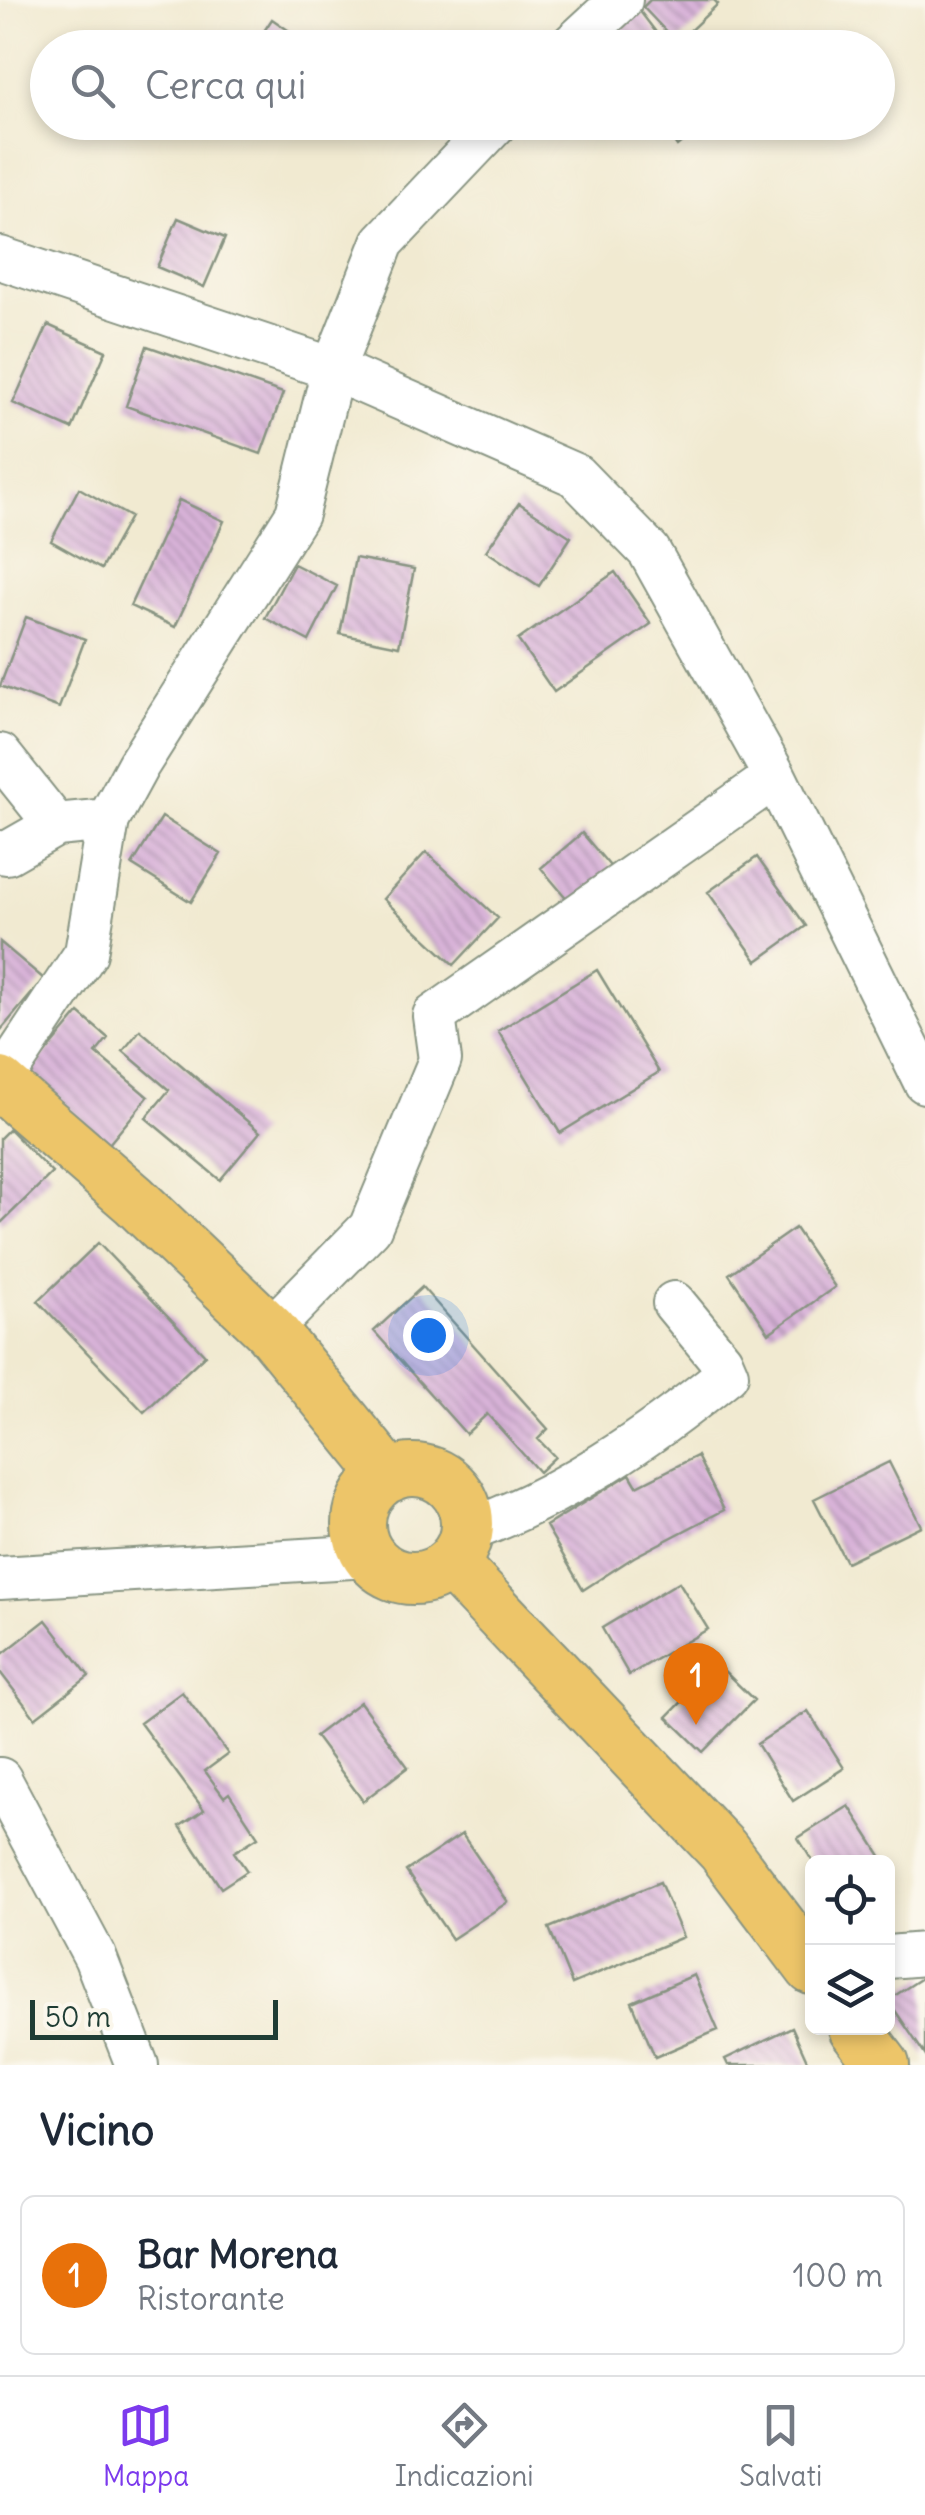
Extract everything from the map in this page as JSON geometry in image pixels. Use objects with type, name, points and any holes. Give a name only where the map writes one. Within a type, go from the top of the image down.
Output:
[{"type":"main road","points":[[0,1083],[134,1200],[270,1330],[389,1476]]},
{"type":"main road","points":[[418,1470],[438,1476],[463,1505],[459,1547],[432,1575],[405,1578],[369,1556],[359,1528],[360,1512],[372,1489],[389,1476],[418,1470]]},
{"type":"main road","points":[[459,1547],[723,1850],[805,1957]]},
{"type":"main road","points":[[861,2035],[882,2065]]},
{"type":"street","points":[[588,30],[621,0]]},
{"type":"street","points":[[0,1083],[86,953],[108,820],[297,514],[333,369],[383,242],[481,140]]},
{"type":"street","points":[[0,258],[333,369],[575,475],[649,552],[776,777],[925,1082]]},
{"type":"street","points":[[0,755],[56,825]]},
{"type":"street","points":[[270,1330],[370,1228],[440,1060],[434,1016],[776,777]]},
{"type":"street","points":[[0,852],[7,853],[56,825],[108,820]]},
{"type":"street","points":[[459,1547],[649,1437],[727,1374],[722,1360],[674,1303]]},
{"type":"street","points":[[0,1578],[369,1556]]},
{"type":"street","points":[[0,1779],[95,1957],[137,2065]]},
{"type":"street","points":[[895,1956],[925,1954]]},
{"type":"building","points":[[650,0],[714,0],[718,4],[691,30],[665,30],[643,7]]},
{"type":"building","points":[[639,10],[654,30],[615,30]]},
{"type":"building","points":[[272,19],[288,30],[265,30]]},
{"type":"building","points":[[178,218],[225,238],[204,287],[157,267]]},
{"type":"building","points":[[48,325],[106,351],[72,429],[13,403]]},
{"type":"building","points":[[147,346],[283,393],[261,454],[126,406]]},
{"type":"building","points":[[79,488],[130,517],[101,569],[51,541]]},
{"type":"building","points":[[179,500],[224,521],[175,627],[130,606]]},
{"type":"building","points":[[519,503],[571,537],[539,586],[486,551]]},
{"type":"building","points":[[355,558],[414,569],[399,646],[340,634]]},
{"type":"building","points":[[294,564],[337,586],[309,641],[265,618]]},
{"type":"building","points":[[615,572],[651,624],[554,692],[518,640]]},
{"type":"building","points":[[26,617],[85,639],[59,708],[0,686]]},
{"type":"building","points":[[162,817],[221,854],[191,902],[132,865]]},
{"type":"building","points":[[582,833],[615,872],[574,907],[541,868]]},
{"type":"building","points":[[426,852],[498,918],[454,965],[383,899]]},
{"type":"building","points":[[757,857],[806,926],[757,961],[708,892]]},
{"type":"building","points":[[0,942],[44,979],[0,1031]]},
{"type":"building","points":[[597,970],[659,1072],[560,1133],[498,1031]]},
{"type":"building","points":[[79,1013],[108,1038],[96,1053],[148,1097],[109,1144],[27,1075]]},
{"type":"building","points":[[140,1030],[260,1132],[220,1180],[146,1118],[169,1090],[123,1051]]},
{"type":"building","points":[[9,1129],[52,1173],[0,1224],[0,1138]]},
{"type":"building","points":[[795,1228],[835,1287],[769,1333],[729,1274]]},
{"type":"building","points":[[98,1243],[205,1355],[144,1412],[38,1301]]},
{"type":"building","points":[[422,1287],[548,1429],[538,1439],[555,1457],[539,1472],[487,1414],[466,1434],[374,1331]]},
{"type":"building","points":[[697,1456],[724,1510],[634,1557],[583,1590],[546,1526],[630,1474],[637,1486]]},
{"type":"building","points":[[889,1462],[921,1526],[846,1562],[814,1499]]},
{"type":"building","points":[[679,1582],[708,1629],[629,1675],[602,1628]]},
{"type":"building","points":[[46,1620],[89,1676],[35,1718],[0,1672],[0,1656]]},
{"type":"building","points":[[718,1665],[754,1700],[703,1752],[667,1717]]},
{"type":"building","points":[[182,1692],[228,1754],[205,1771],[224,1797],[229,1793],[258,1837],[234,1852],[247,1871],[221,1888],[180,1826],[204,1810],[140,1723]]},
{"type":"building","points":[[360,1702],[408,1767],[363,1801],[315,1736]]},
{"type":"building","points":[[808,1711],[844,1768],[793,1801],[757,1744]]},
{"type":"building","points":[[849,1806],[880,1855],[809,1855],[798,1838]]},
{"type":"building","points":[[462,1834],[508,1902],[452,1939],[406,1871]]},
{"type":"building","points":[[660,1882],[683,1937],[572,1984],[549,1928]]},
{"type":"building","points":[[694,1975],[718,2030],[655,2057],[632,2002]]},
{"type":"building","points":[[925,1976],[925,2055],[895,2010],[895,1995]]},
{"type":"building","points":[[792,2027],[809,2065],[728,2065],[725,2059]]},
{"type":"place","name":"Bar Morena","points":[[696,1725]]}]
